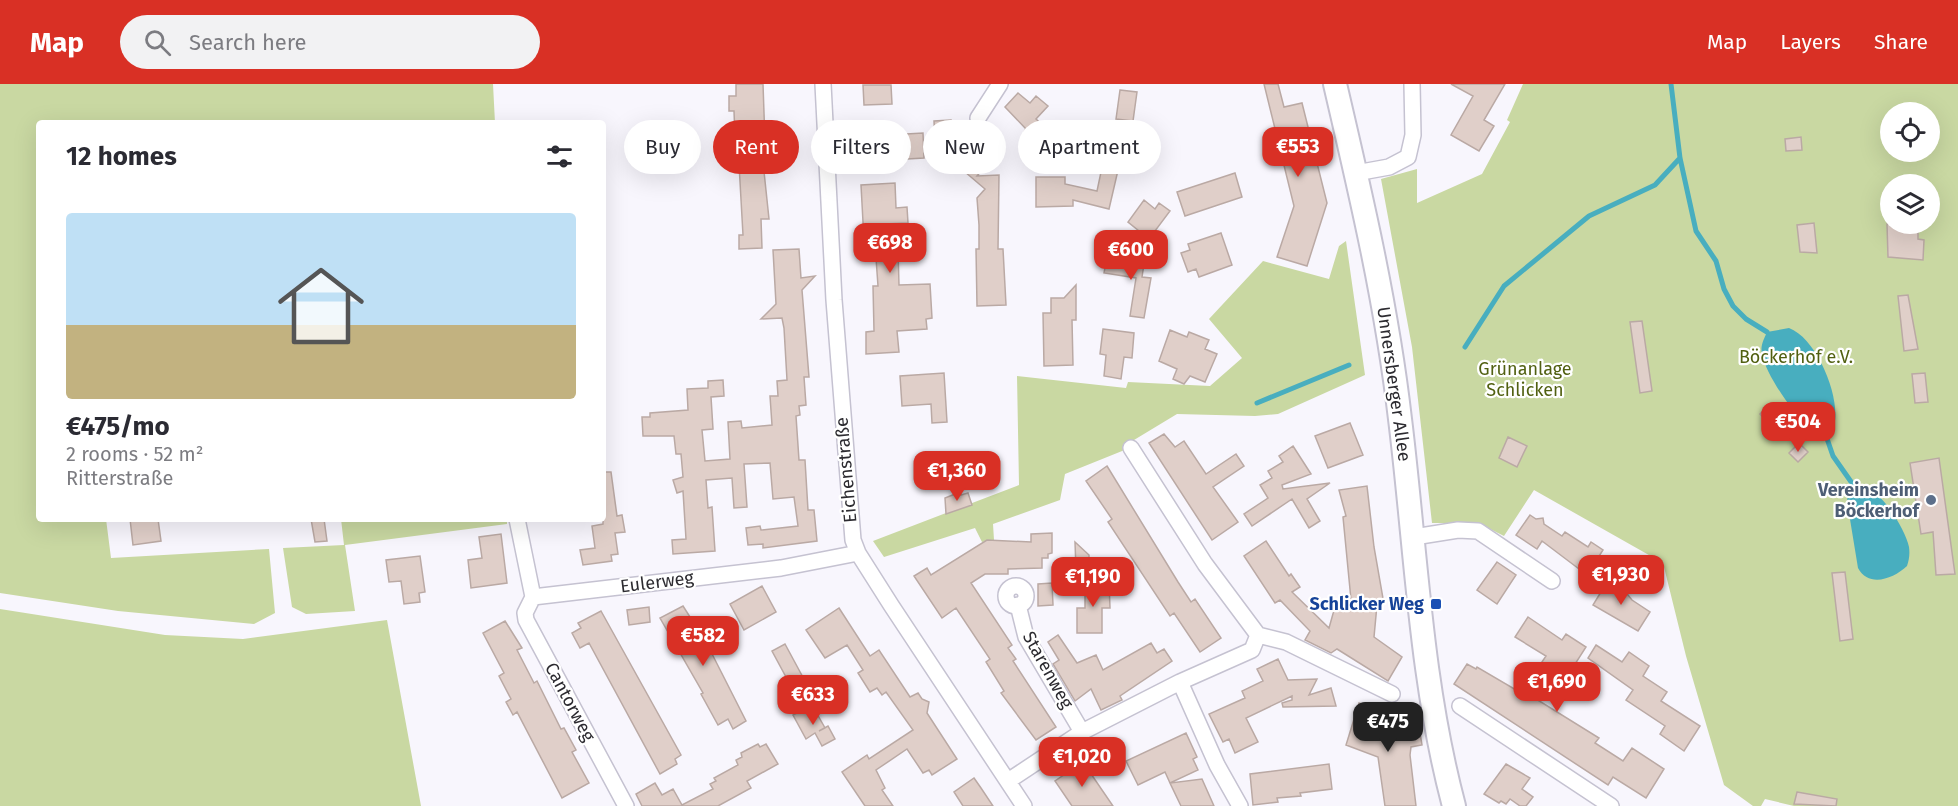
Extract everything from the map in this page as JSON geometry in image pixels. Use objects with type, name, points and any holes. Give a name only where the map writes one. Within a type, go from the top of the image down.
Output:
[{"type":"main road","name":"Unnersberger Allee","points":[[1335,84],[1356,173],[1392,358],[1414,537],[1419,615],[1429,688],[1454,806]]},
{"type":"street","name":"Eichenstraße","points":[[824,84],[840,395],[851,531],[858,553],[1024,806]]},
{"type":"street","points":[[978,118],[1000,84]]},
{"type":"street","points":[[1356,173],[1389,167],[1408,157],[1413,143],[1412,84]]},
{"type":"street","points":[[1131,448],[1205,564],[1258,635],[1286,642],[1392,694]]},
{"type":"street","points":[[518,522],[533,597]]},
{"type":"street","points":[[1414,537],[1458,530],[1478,531],[1552,581]]},
{"type":"street","name":"Eulerweg","points":[[533,597],[781,568],[858,553]]},
{"type":"street","name":"Cantorweg","points":[[533,597],[525,613],[526,620],[626,806]]},
{"type":"street","name":"Starenweg","points":[[1018,605],[1026,637],[1082,732]]},
{"type":"street","points":[[1008,781],[1082,732],[1180,682],[1252,650],[1258,635]]},
{"type":"street","points":[[1180,682],[1217,765],[1240,806]]},
{"type":"street","points":[[1460,706],[1611,806]]},
{"type":"green space","points":[[0,84],[493,84],[495,120],[36,120],[36,522],[106,522],[111,558],[269,549],[275,613],[254,624],[118,611],[0,593]]},
{"type":"green space","name":"Böckerhof e.V.","points":[[1523,84],[1958,84],[1958,806],[1794,806],[1765,799],[1761,806],[1753,806],[1724,785],[1686,656],[1663,563],[1534,490],[1504,536],[1478,523],[1432,523],[1412,347],[1381,179],[1417,169],[1417,203],[1482,174],[1510,122],[1507,120]]},
{"type":"green space","points":[[1346,241],[1365,375],[1278,414],[1255,416],[1177,414],[1134,440],[1137,445],[1065,474],[1060,500],[993,524],[994,540],[982,542],[975,528],[884,557],[873,541],[1019,485],[1017,376],[1126,388],[1128,382],[1210,386],[1242,358],[1209,319],[1263,261],[1329,279],[1339,246]]},
{"type":"green space","points":[[341,522],[507,522],[507,524],[345,545],[355,611],[306,614],[292,607],[283,548],[344,545]]},
{"type":"green space","points":[[0,609],[165,635],[243,639],[387,620],[421,806],[0,806]]},
{"type":"water","points":[[1789,328],[1808,343],[1824,368],[1829,382],[1835,409],[1835,421],[1824,430],[1807,426],[1780,392],[1764,363],[1762,348],[1767,332]]},
{"type":"water","points":[[1857,484],[1865,486],[1882,499],[1902,529],[1909,547],[1907,566],[1888,578],[1875,580],[1868,578],[1858,568],[1847,501],[1849,490]]},
{"type":"building","points":[[736,84],[763,84],[764,120],[734,120],[734,111],[729,111],[729,96],[736,96]]},
{"type":"building","points":[[1264,84],[1278,84],[1284,107],[1302,103],[1327,203],[1307,266],[1277,257],[1294,206]]},
{"type":"building","points":[[1451,84],[1505,84],[1484,120],[1494,126],[1479,151],[1451,135],[1473,96]]},
{"type":"building","points":[[863,85],[891,85],[892,104],[864,105]]},
{"type":"building","points":[[1120,90],[1137,92],[1133,120],[1116,119]]},
{"type":"building","points":[[1018,93],[1030,103],[1036,96],[1048,106],[1037,120],[1018,121],[1005,107]]},
{"type":"building","points":[[923,133],[923,158],[911,159],[911,134]]},
{"type":"building","points":[[1801,137],[1802,150],[1786,151],[1785,139]]},
{"type":"building","points":[[1235,173],[1242,197],[1185,216],[1177,192]]},
{"type":"building","points":[[740,174],[764,174],[769,219],[761,219],[762,248],[739,249],[739,235],[743,235]]},
{"type":"building","points":[[967,174],[999,175],[998,249],[1003,249],[1006,305],[977,306],[976,249],[979,249],[979,225],[977,198],[985,189]]},
{"type":"building","points":[[1101,174],[1117,174],[1109,209],[1073,200],[1073,206],[1036,207],[1036,177],[1065,177],[1065,184],[1097,191]]},
{"type":"building","points":[[895,183],[896,208],[907,207],[908,223],[884,224],[885,251],[898,250],[899,285],[930,284],[932,318],[926,319],[927,329],[897,331],[899,352],[866,354],[866,332],[874,331],[873,286],[878,286],[876,258],[865,259],[861,185]]},
{"type":"building","points":[[1144,200],[1155,209],[1159,203],[1170,211],[1149,239],[1128,222]]},
{"type":"building","points":[[1814,223],[1817,253],[1800,252],[1797,225]]},
{"type":"building","points":[[1221,233],[1232,265],[1199,277],[1196,269],[1188,272],[1181,253],[1190,250],[1188,244]]},
{"type":"building","points":[[1887,234],[1918,234],[1918,239],[1924,240],[1923,260],[1888,257]]},
{"type":"building","points":[[799,249],[801,278],[815,276],[802,290],[809,377],[804,377],[806,405],[799,406],[800,415],[796,416],[799,460],[805,460],[808,510],[814,510],[817,541],[763,548],[763,544],[748,545],[746,528],[760,526],[761,530],[798,526],[794,497],[773,499],[770,463],[744,464],[747,507],[734,508],[732,478],[706,480],[708,508],[712,507],[715,551],[673,554],[672,540],[686,539],[683,491],[677,493],[673,480],[683,477],[681,454],[676,454],[674,436],[643,436],[642,417],[650,417],[650,413],[688,410],[687,389],[708,388],[708,381],[723,380],[724,396],[711,397],[713,429],[702,430],[705,461],[730,459],[728,422],[741,421],[742,428],[772,425],[770,396],[778,396],[777,381],[787,380],[784,328],[782,318],[761,319],[776,304],[773,250]]},
{"type":"building","points":[[1108,252],[1127,255],[1126,262],[1144,264],[1142,277],[1151,278],[1144,318],[1130,316],[1136,278],[1104,273]]},
{"type":"building","points":[[1076,285],[1076,320],[1072,320],[1073,365],[1044,366],[1043,313],[1051,313],[1051,298],[1064,298]]},
{"type":"building","points":[[1908,295],[1918,349],[1904,351],[1898,296]]},
{"type":"building","points":[[1642,321],[1652,391],[1640,393],[1630,322]]},
{"type":"building","points":[[1103,329],[1134,333],[1132,358],[1124,357],[1121,379],[1104,376],[1106,355],[1100,354]]},
{"type":"building","points":[[1170,330],[1187,337],[1189,332],[1209,340],[1205,349],[1217,354],[1205,382],[1190,376],[1184,384],[1173,379],[1177,369],[1159,361]]},
{"type":"building","points":[[944,373],[947,422],[932,423],[931,404],[902,406],[900,376]]},
{"type":"building","points":[[1925,373],[1928,402],[1915,403],[1912,374]]},
{"type":"building","points":[[1771,403],[1783,415],[1772,426],[1760,414]]},
{"type":"building","points":[[1350,423],[1363,455],[1328,468],[1315,436]]},
{"type":"building","points":[[1164,434],[1175,447],[1184,441],[1206,474],[1236,454],[1244,466],[1213,487],[1238,522],[1212,540],[1149,443]]},
{"type":"building","points":[[1508,437],[1527,446],[1517,467],[1499,458]]},
{"type":"building","points":[[1799,443],[1808,452],[1798,462],[1789,453]]},
{"type":"building","points":[[1293,446],[1311,474],[1282,485],[1283,489],[1330,483],[1307,499],[1320,521],[1309,528],[1292,499],[1252,526],[1244,514],[1268,498],[1260,485],[1272,478],[1268,471],[1283,462],[1279,456]]},
{"type":"building","name":"Vereinsheim Böckerhof","points":[[1939,458],[1955,574],[1936,575],[1933,532],[1921,534],[1910,463]]},
{"type":"building","points":[[1107,466],[1191,602],[1195,599],[1221,638],[1200,652],[1174,613],[1170,616],[1108,522],[1112,519],[1086,481]]},
{"type":"building","points":[[951,468],[953,486],[922,488],[921,470]]},
{"type":"building","points":[[606,472],[611,472],[617,516],[622,515],[625,532],[615,533],[618,554],[611,555],[612,561],[583,565],[580,550],[595,548],[592,526],[606,522]]},
{"type":"building","points":[[1367,486],[1384,604],[1377,605],[1374,637],[1402,657],[1388,681],[1337,649],[1331,653],[1305,640],[1310,631],[1280,600],[1275,603],[1244,556],[1266,541],[1289,576],[1291,574],[1300,587],[1292,592],[1329,628],[1336,603],[1352,610],[1343,517],[1346,516],[1339,490]]},
{"type":"building","points":[[960,492],[961,495],[968,493],[972,505],[946,514],[945,498]]},
{"type":"building","points":[[1530,515],[1536,519],[1543,518],[1544,524],[1562,536],[1565,532],[1588,547],[1591,542],[1603,550],[1587,575],[1542,541],[1537,549],[1516,535]]},
{"type":"building","points":[[130,522],[158,522],[161,541],[133,545]]},
{"type":"building","points":[[312,522],[324,522],[327,541],[315,542]]},
{"type":"building","points":[[1052,533],[1052,553],[1048,554],[1048,558],[1042,558],[1042,568],[1008,569],[1008,574],[985,574],[971,583],[1012,645],[1008,648],[1016,659],[1013,661],[1056,727],[1036,740],[1001,693],[1004,691],[986,662],[990,659],[956,608],[942,618],[914,576],[927,568],[931,575],[987,540],[1031,542],[1031,534]]},
{"type":"building","points":[[501,534],[507,583],[471,588],[468,560],[482,558],[479,537]]},
{"type":"building","points":[[1075,542],[1089,555],[1089,570],[1076,570]]},
{"type":"building","points":[[420,556],[425,592],[419,593],[420,602],[404,604],[401,581],[389,582],[386,560]]},
{"type":"building","points":[[1497,562],[1516,575],[1497,604],[1477,590]]},
{"type":"building","points":[[1845,572],[1853,639],[1840,641],[1832,573]]},
{"type":"building","points":[[1109,582],[1110,608],[1102,608],[1102,633],[1077,633],[1077,608],[1085,608],[1085,583]]},
{"type":"building","points":[[1607,582],[1624,590],[1632,600],[1650,612],[1638,631],[1593,605]]},
{"type":"building","points":[[1052,583],[1053,605],[1038,606],[1038,584]]},
{"type":"building","points":[[762,586],[776,612],[744,630],[730,604]]},
{"type":"building","points":[[683,606],[706,642],[746,721],[733,729],[728,719],[718,725],[701,694],[703,693],[660,618]]},
{"type":"building","points":[[649,607],[650,622],[629,625],[627,610]]},
{"type":"building","points":[[839,608],[870,656],[879,650],[910,697],[918,693],[922,699],[929,702],[927,713],[957,759],[932,775],[929,770],[923,773],[907,749],[876,770],[885,788],[882,790],[893,806],[865,806],[842,772],[867,755],[869,759],[913,730],[886,692],[882,695],[877,688],[870,692],[858,673],[863,670],[847,645],[825,658],[806,630]]},
{"type":"building","points":[[601,611],[681,755],[675,759],[677,764],[660,774],[589,643],[580,648],[572,633],[581,628],[578,623]]},
{"type":"building","points":[[1528,617],[1562,640],[1566,634],[1586,647],[1570,672],[1558,665],[1536,699],[1599,738],[1595,743],[1623,761],[1632,748],[1664,769],[1646,798],[1613,777],[1608,785],[1454,684],[1467,664],[1476,669],[1477,667],[1516,690],[1524,677],[1530,680],[1546,656],[1515,637]]},
{"type":"building","points":[[505,621],[522,648],[517,650],[534,683],[537,681],[561,729],[564,728],[576,750],[572,752],[589,783],[562,798],[517,712],[513,715],[506,702],[511,699],[499,676],[504,673],[483,633]]},
{"type":"building","points":[[1058,635],[1077,663],[1096,655],[1103,670],[1151,643],[1157,653],[1164,649],[1172,661],[1120,696],[1122,700],[1101,710],[1091,689],[1075,701],[1053,664],[1059,660],[1048,642]]},
{"type":"building","points":[[785,644],[806,683],[793,690],[772,651]]},
{"type":"building","points":[[1596,645],[1622,662],[1629,652],[1649,666],[1643,676],[1667,692],[1661,701],[1700,726],[1684,751],[1660,734],[1665,726],[1626,700],[1633,690],[1588,658]]},
{"type":"building","points":[[1278,659],[1288,680],[1317,679],[1309,695],[1331,688],[1336,706],[1283,707],[1282,703],[1292,700],[1292,696],[1246,718],[1258,742],[1235,753],[1229,739],[1223,742],[1209,714],[1245,698],[1242,691],[1263,681],[1257,669]]},
{"type":"building","points":[[1359,703],[1379,708],[1372,730],[1418,721],[1422,745],[1411,747],[1410,755],[1416,806],[1385,806],[1378,757],[1346,745]]},
{"type":"building","points":[[812,705],[825,728],[828,726],[835,739],[822,746],[815,733],[806,739],[793,715]]},
{"type":"building","points":[[1186,733],[1197,757],[1193,759],[1198,770],[1170,783],[1165,772],[1138,785],[1126,761]]},
{"type":"building","points":[[758,744],[760,747],[766,744],[778,764],[747,781],[751,788],[718,806],[642,806],[636,794],[655,783],[662,795],[673,789],[682,805],[713,789],[710,784],[716,781],[714,778],[738,765],[736,760],[742,757],[741,753]]},
{"type":"building","points":[[1083,762],[1113,806],[1072,806],[1055,781]]},
{"type":"building","points":[[1329,764],[1332,789],[1300,793],[1301,796],[1277,798],[1278,802],[1253,805],[1250,774]]},
{"type":"building","points":[[1506,764],[1530,778],[1522,789],[1533,797],[1526,806],[1520,806],[1510,799],[1506,804],[1501,801],[1499,803],[1484,794]]},
{"type":"building","points":[[974,778],[993,806],[963,806],[954,792]]},
{"type":"building","points":[[1202,779],[1214,806],[1181,806],[1170,783]]},
{"type":"building","points":[[1797,792],[1837,799],[1836,806],[1794,804]]},
{"type":"waterway","points":[[1671,84],[1680,158],[1696,231],[1716,261],[1724,289],[1733,306],[1746,319],[1767,332]]},
{"type":"waterway","points":[[1465,347],[1504,286],[1589,216],[1655,185],[1680,158]]},
{"type":"waterway","points":[[1257,403],[1349,365]]},
{"type":"waterway","points":[[1824,430],[1833,456],[1854,486]]},
{"type":"place","name":"Vereinsheim Böckerhof","points":[[1931,500]]},
{"type":"place","name":"Schlicker Weg","points":[[1436,604]]},
{"type":"park label","name":"Grünanlage Schlicken","points":[[1525,379]]}]
